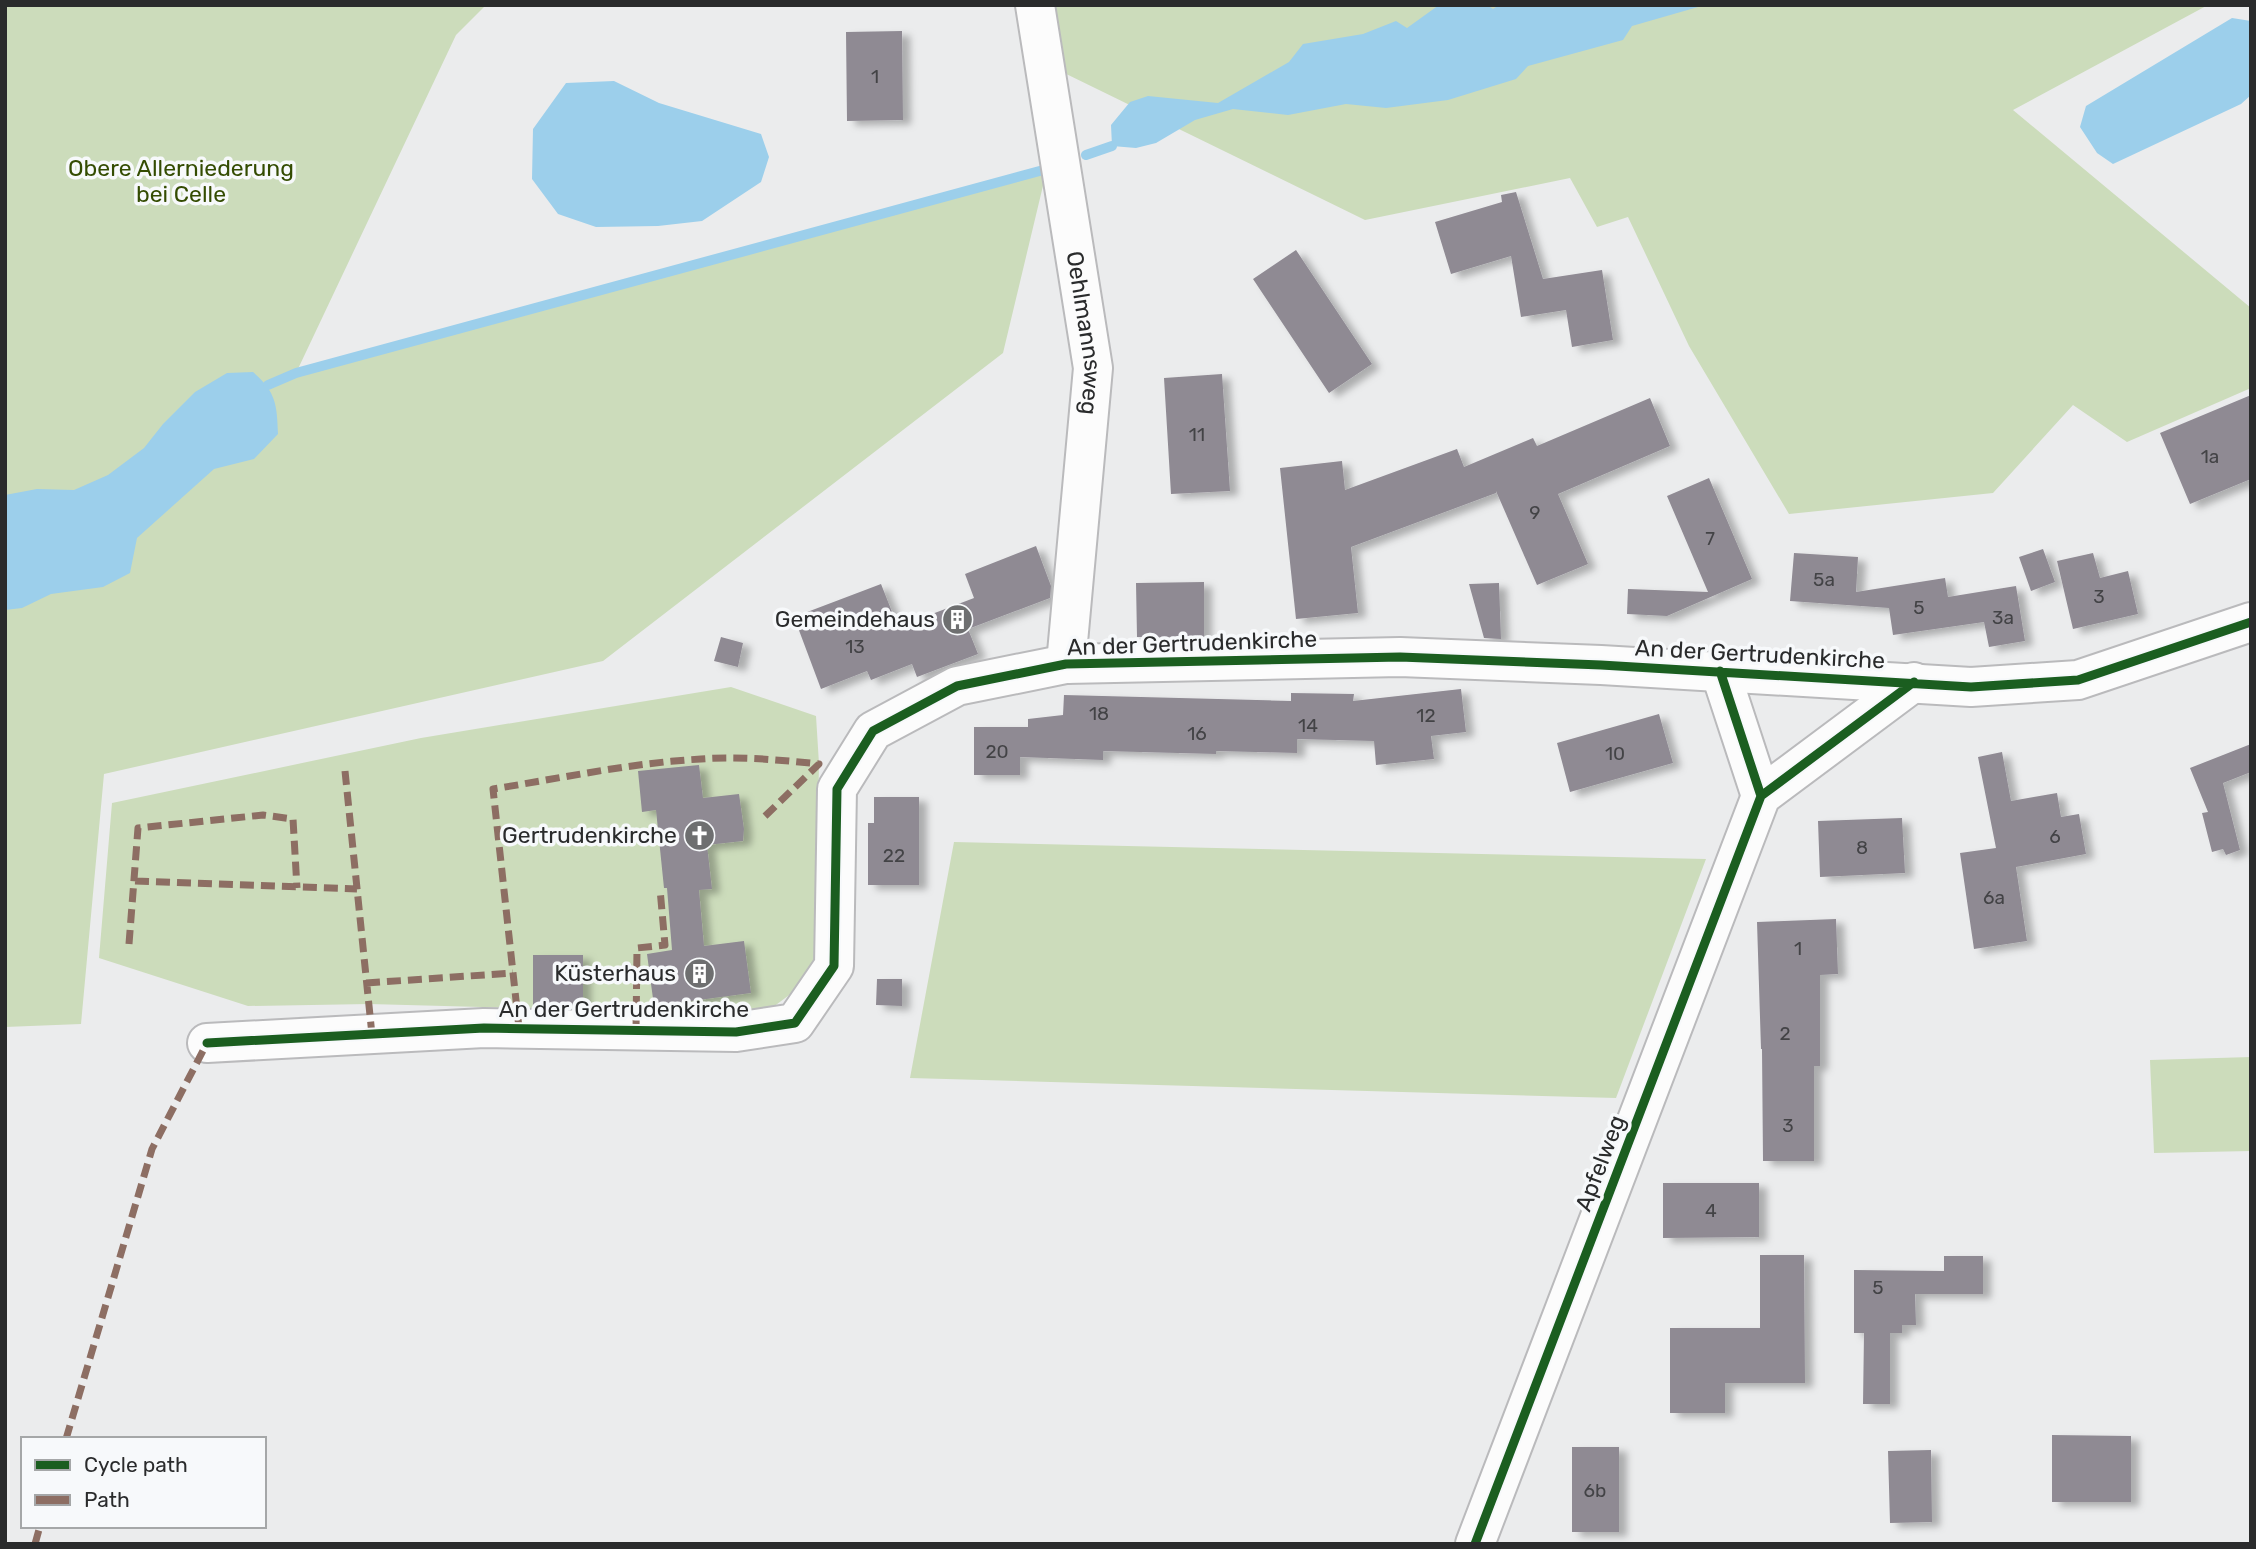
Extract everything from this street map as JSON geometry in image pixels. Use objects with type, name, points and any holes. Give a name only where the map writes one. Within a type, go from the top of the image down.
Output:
[{"type":"street","name":"Oehlmannsweg","points":[[1035,5],[1093,368],[1066,664]]},
{"type":"street","name":"An der Gertrudenkirche","points":[[207,1043],[484,1028],[736,1032],[794,1023],[834,966],[837,789],[873,731],[957,686],[1066,664],[1400,657],[1720,671],[1971,687],[2078,680],[2251,622]]},
{"type":"street","points":[[1720,671],[1761,796],[1914,682]]},
{"type":"street","name":"Apfelweg","points":[[1475,1544],[1761,796]]},
{"type":"green space","name":"Obere Allerniederung bei Celle","points":[[5,5],[486,5],[456,35],[297,371],[1047,169],[1003,353],[603,661],[104,774],[81,1024],[5,1027]]},
{"type":"green space","points":[[1043,5],[2208,5],[2013,110],[2251,308],[2251,388],[2127,442],[2073,405],[1993,493],[1789,514],[1689,346],[1628,217],[1597,227],[1570,178],[1365,220],[1054,68]]},
{"type":"green space","points":[[731,687],[816,716],[819,764],[815,961],[796,990],[765,1013],[732,1019],[517,1008],[369,1004],[248,1006],[99,958],[112,803],[421,738]]},
{"type":"green space","points":[[954,842],[1706,859],[1616,1098],[910,1078]]},
{"type":"green space","points":[[2251,1057],[2251,1151],[2154,1153],[2150,1060]]},
{"type":"water","points":[[1439,5],[1487,5],[1493,9],[1499,5],[1705,5],[1632,26],[1623,40],[1528,66],[1516,79],[1448,100],[1386,108],[1346,104],[1288,115],[1233,109],[1195,120],[1156,143],[1136,148],[1112,146],[1111,125],[1130,102],[1148,96],[1218,103],[1289,62],[1303,44],[1363,34],[1396,21],[1407,28]]},
{"type":"water","points":[[2232,18],[2251,21],[2251,95],[2241,104],[2113,164],[2097,153],[2080,127],[2086,106]]},
{"type":"water","points":[[614,81],[659,103],[761,134],[769,157],[761,182],[702,221],[658,226],[596,227],[558,214],[532,179],[533,129],[566,83]]},
{"type":"water","points":[[253,372],[274,399],[278,434],[254,459],[214,469],[137,538],[130,573],[103,587],[51,594],[22,608],[5,610],[5,495],[37,489],[74,490],[108,475],[144,448],[163,424],[195,392],[227,373]]},
{"type":"building","points":[[902,31],[903,120],[847,121],[846,32]]},
{"type":"building","points":[[1516,192],[1543,279],[1602,270],[1613,340],[1572,347],[1566,310],[1521,317],[1511,256],[1451,274],[1435,222],[1502,202],[1501,195]]},
{"type":"building","points":[[1296,250],[1372,364],[1329,393],[1253,279]]},
{"type":"building","points":[[1222,374],[1230,491],[1171,494],[1164,378]]},
{"type":"building","points":[[2251,395],[2251,479],[2190,504],[2160,433]]},
{"type":"building","points":[[1650,398],[1670,446],[1558,494],[1588,564],[1537,585],[1496,491],[1351,547],[1358,613],[1296,619],[1280,468],[1342,461],[1345,490],[1457,449],[1464,467],[1533,438],[1537,446]]},
{"type":"building","points":[[1709,478],[1752,579],[1667,616],[1627,614],[1628,589],[1708,592],[1667,496]]},
{"type":"building","points":[[1036,546],[1051,586],[1050,598],[968,629],[978,654],[917,677],[912,664],[871,680],[867,671],[821,689],[794,617],[881,584],[898,627],[974,598],[965,574]]},
{"type":"building","points":[[2043,549],[2055,582],[2031,591],[2019,557]]},
{"type":"building","points":[[1794,553],[1858,557],[1856,592],[1945,578],[1948,597],[2016,586],[2025,641],[1989,647],[1984,622],[1893,635],[1889,608],[1790,601]]},
{"type":"building","points":[[2093,553],[2100,578],[2128,571],[2138,614],[2073,629],[2057,561]]},
{"type":"building","points":[[1204,582],[1204,637],[1137,637],[1136,583]]},
{"type":"building","points":[[1499,583],[1501,639],[1484,638],[1469,584]]},
{"type":"building","points":[[721,637],[743,643],[738,667],[714,661]]},
{"type":"building","points":[[1461,689],[1466,732],[1431,736],[1434,759],[1376,765],[1374,741],[1297,739],[1297,753],[1103,751],[1103,760],[1020,757],[1020,775],[974,775],[974,727],[1028,727],[1028,719],[1063,715],[1064,695],[1291,701],[1291,693],[1354,694],[1353,701]]},
{"type":"building","points":[[1659,714],[1673,763],[1570,792],[1557,743]]},
{"type":"building","points":[[2251,744],[2251,772],[2223,783],[2240,850],[2226,855],[2223,849],[2212,852],[2202,813],[2208,812],[2190,768]]},
{"type":"building","points":[[2002,752],[2011,801],[2057,793],[2061,817],[2079,814],[2086,854],[2016,867],[2027,941],[1974,949],[1960,853],[1996,848],[1978,757]]},
{"type":"building","points":[[699,765],[703,798],[739,794],[744,829],[743,841],[707,845],[712,889],[699,890],[704,946],[744,941],[751,993],[654,1006],[647,954],[672,950],[656,810],[642,812],[638,771]]},
{"type":"building","points":[[874,797],[919,797],[919,885],[868,885],[868,823],[874,823]]},
{"type":"building","points":[[1902,818],[1905,873],[1820,877],[1818,821]]},
{"type":"building","points":[[1836,919],[1838,974],[1820,975],[1820,1066],[1814,1066],[1814,1161],[1763,1161],[1757,922]]},
{"type":"building","points":[[533,955],[583,955],[583,1005],[533,1005]]},
{"type":"building","points":[[877,979],[902,979],[902,1006],[876,1005]]},
{"type":"building","points":[[1663,1183],[1759,1183],[1759,1237],[1663,1238]]},
{"type":"building","points":[[1760,1255],[1804,1255],[1805,1383],[1725,1383],[1725,1413],[1670,1413],[1670,1328],[1760,1328]]},
{"type":"building","points":[[1944,1256],[1983,1256],[1983,1294],[1915,1294],[1916,1325],[1902,1325],[1902,1333],[1890,1333],[1890,1404],[1863,1404],[1864,1333],[1854,1333],[1854,1270],[1944,1271]]},
{"type":"building","points":[[2052,1435],[2131,1436],[2131,1502],[2052,1502]]},
{"type":"building","points":[[1572,1447],[1619,1447],[1619,1532],[1572,1532]]},
{"type":"building","points":[[1931,1450],[1932,1522],[1890,1523],[1888,1451]]},
{"type":"waterway","points":[[1086,155],[1112,146]]},
{"type":"waterway","points":[[268,385],[296,373],[1047,169]]},
{"type":"marked path","points":[[519,1028],[493,789],[675,761],[745,758],[819,764],[761,820]]},
{"type":"marked path","points":[[345,771],[372,1035]]},
{"type":"marked path","points":[[129,944],[138,828],[263,815],[293,819],[297,888]]},
{"type":"marked path","points":[[135,881],[357,889]]},
{"type":"marked path","points":[[636,1031],[637,948],[665,945],[660,889]]},
{"type":"marked path","points":[[366,983],[513,973]]},
{"type":"marked path","points":[[67,1437],[152,1149],[207,1043]]},
{"type":"marked path","points":[[35,1544],[39,1528]]},
{"type":"cycle path","points":[[207,1043],[484,1028],[736,1032],[795,1023],[834,966],[837,789],[873,731],[957,686],[1066,664],[1400,657],[1601,665],[1971,687],[2078,680],[2251,622]]},
{"type":"cycle path","points":[[1720,671],[1761,796]]},
{"type":"cycle path","points":[[1475,1544],[1761,796],[1914,682]]},
{"type":"place","name":"Gemeindehaus","points":[[958,619]]},
{"type":"place","name":"Gertrudenkirche","points":[[700,835]]},
{"type":"place","name":"Küsterhaus","points":[[699,973]]}]
